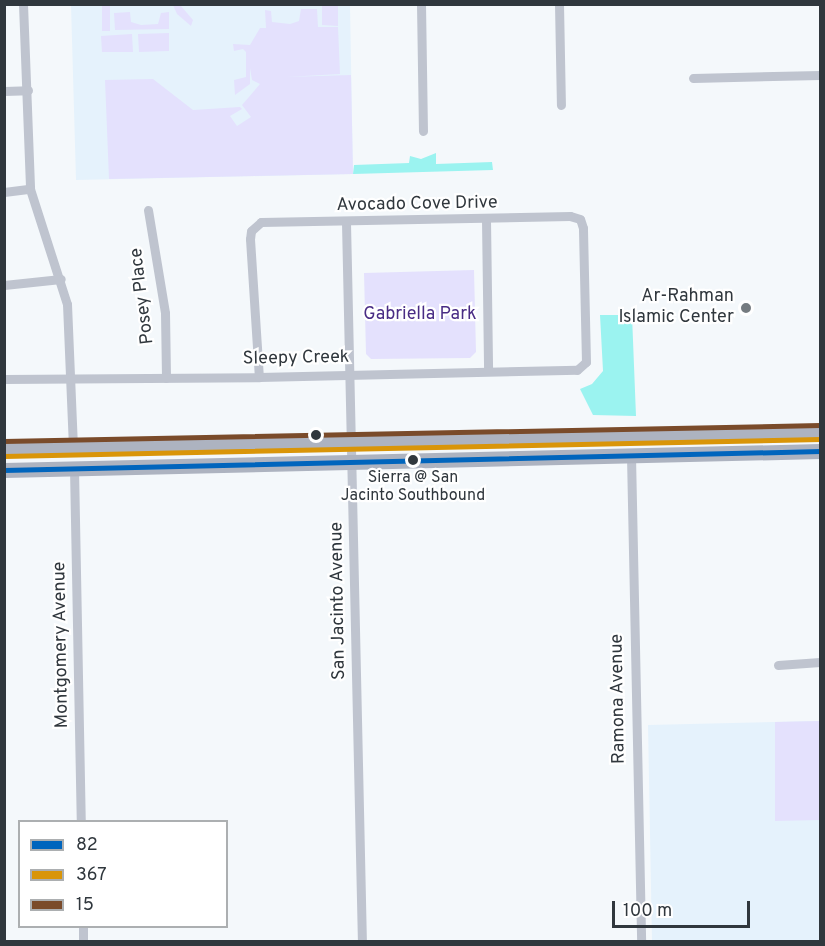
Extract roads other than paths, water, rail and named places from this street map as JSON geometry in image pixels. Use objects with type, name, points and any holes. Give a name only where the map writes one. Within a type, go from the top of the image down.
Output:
[{"type":"main road","points":[[4,449],[820,432]]},
{"type":"main road","points":[[4,470],[820,451]]},
{"type":"street","points":[[23,4],[30,189],[61,279],[71,326],[73,447]]},
{"type":"street","points":[[421,4],[423,131]]},
{"type":"street","points":[[559,4],[561,105]]},
{"type":"street","points":[[693,78],[820,75]]},
{"type":"street","points":[[4,91],[28,90]]},
{"type":"street","points":[[4,192],[30,189]]},
{"type":"street","name":"Posey Place","points":[[148,210],[165,313],[166,378]]},
{"type":"street","name":"Avocado Cove Drive","points":[[259,377],[250,239],[256,225],[570,216],[580,219],[583,228],[586,362]]},
{"type":"street","points":[[486,220],[488,371]]},
{"type":"street","name":"San Jacinto Avenue","points":[[346,223],[353,441],[362,942]]},
{"type":"street","points":[[4,285],[61,279]]},
{"type":"street","name":"Sleepy Creek","points":[[4,379],[71,380],[577,370],[586,362]]},
{"type":"street","name":"Ramona Avenue","points":[[631,456],[641,942]]},
{"type":"street","name":"Montgomery Avenue","points":[[74,468],[81,820]]},
{"type":"street","points":[[778,665],[820,662]]},
{"type":"water","points":[[436,153],[436,164],[492,162],[493,170],[353,174],[354,165],[409,163],[410,156],[421,159]]},
{"type":"water","points":[[600,315],[632,315],[636,416],[593,415],[580,389],[592,384],[603,371]]},
{"type":"place","name":"Ar-Rahman Islamic Center","points":[[746,308]]},
{"type":"place","name":"Sierra @ San Jacinto Southbound","points":[[413,460]]},
{"type":"park label","name":"Gabriella Park","points":[[420,315]]}]
